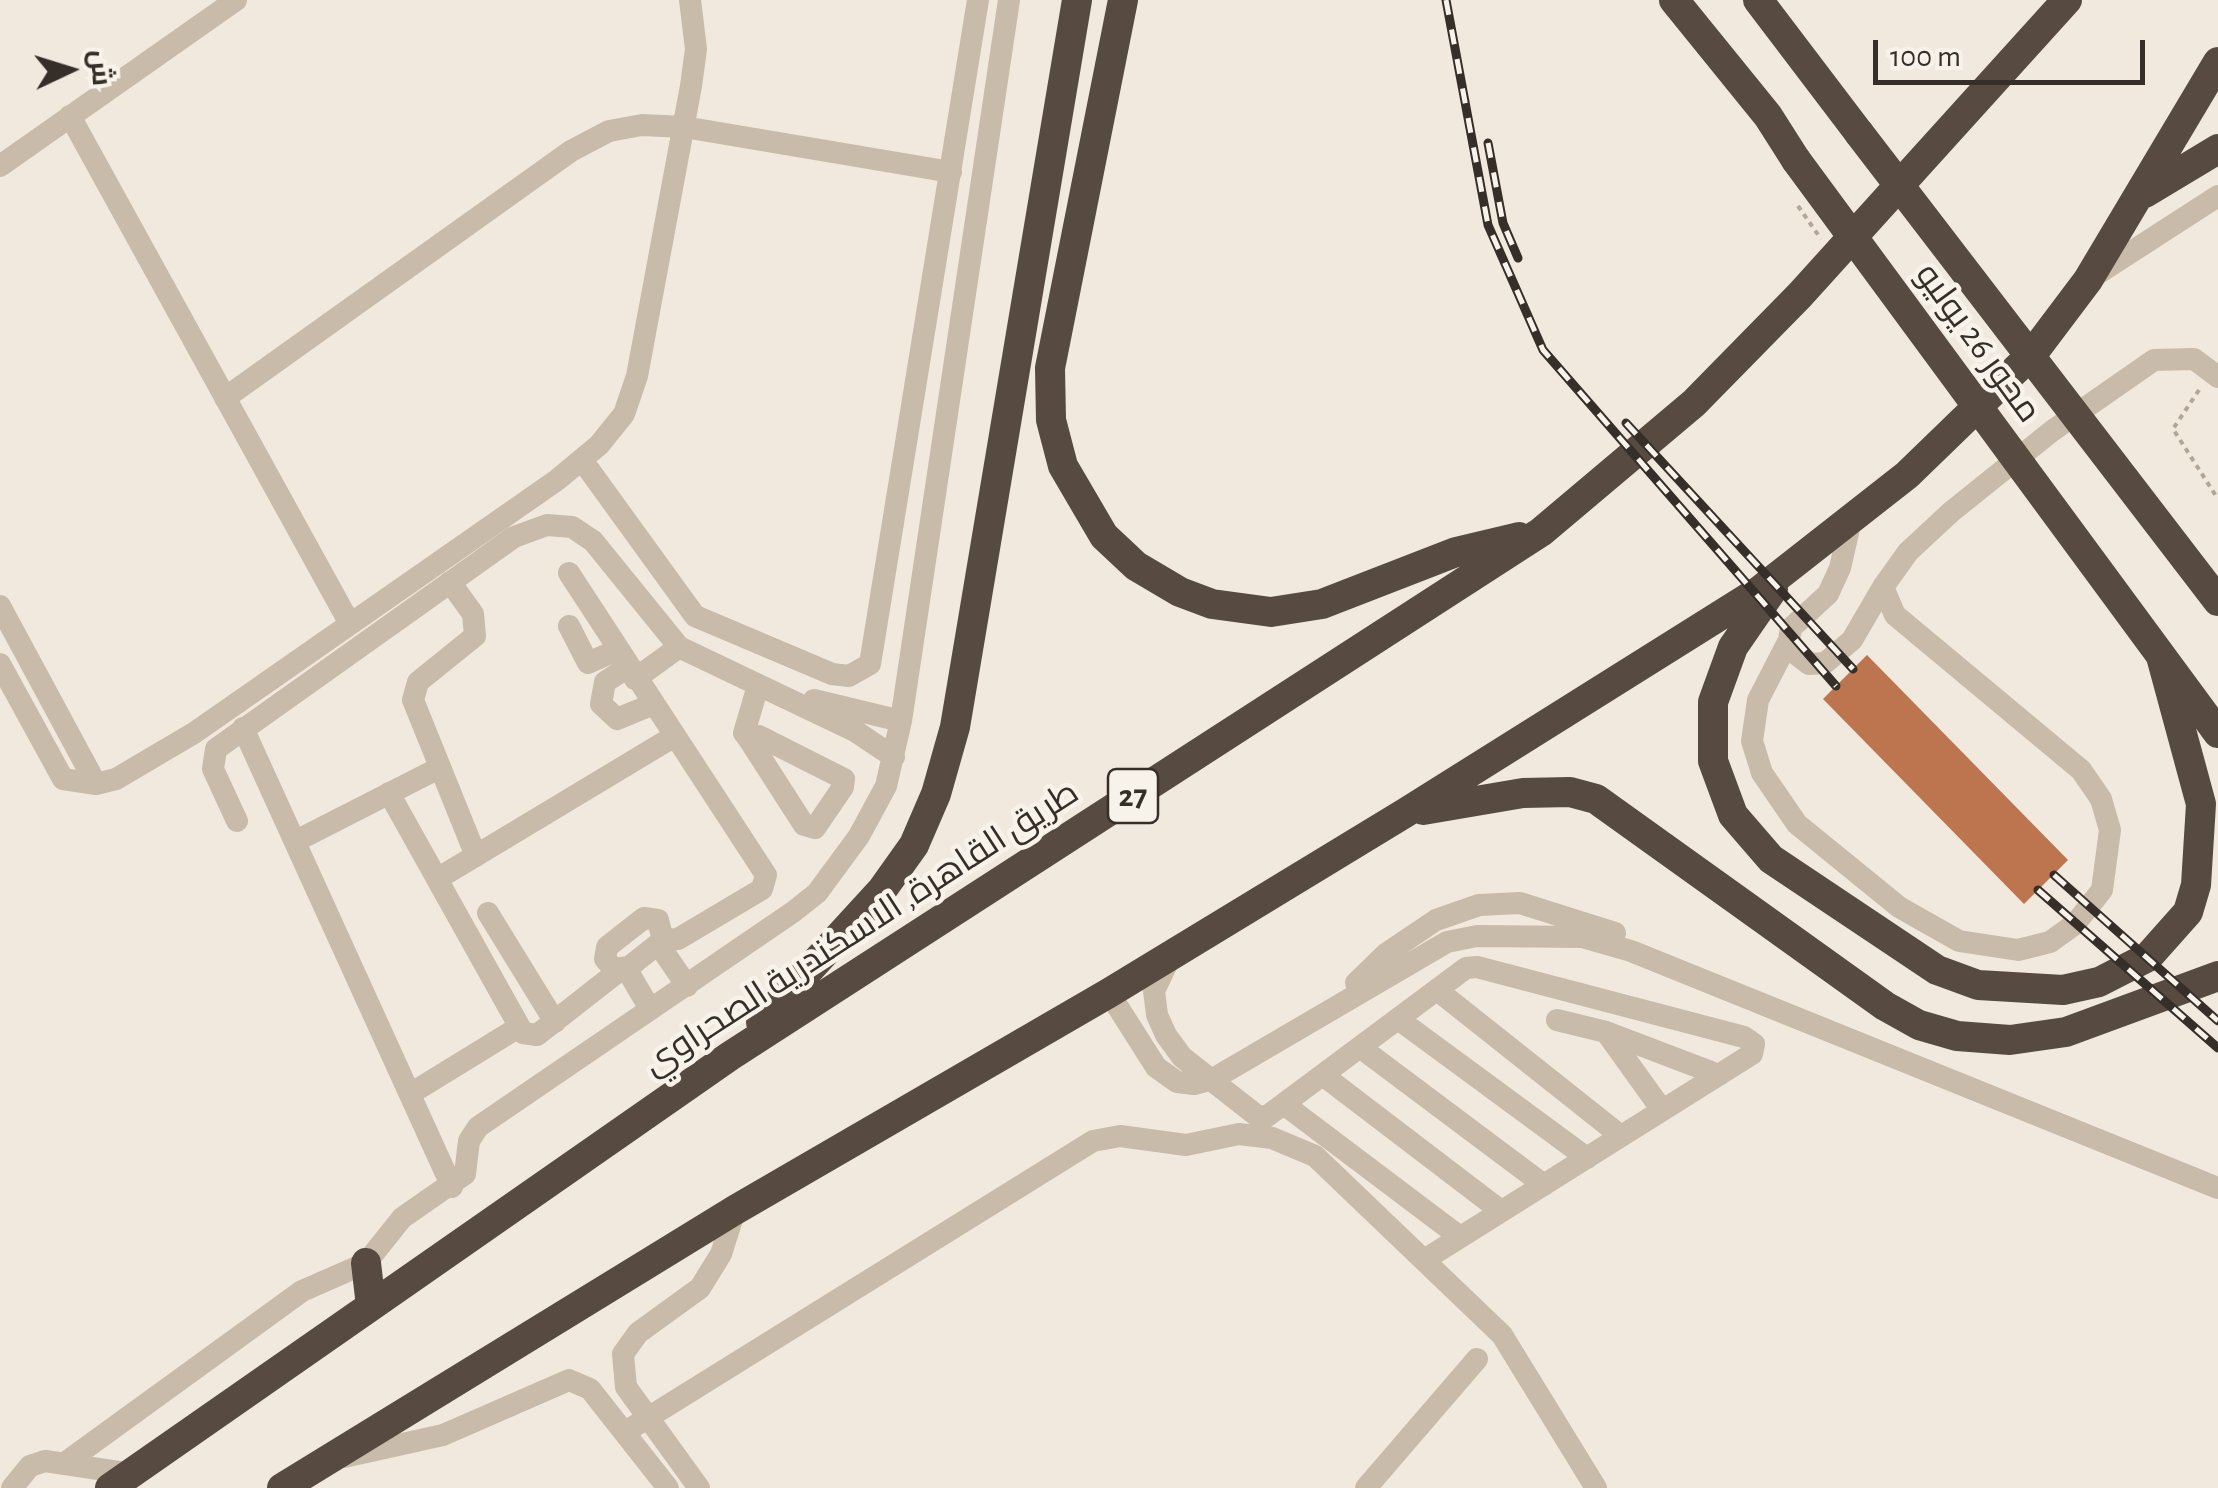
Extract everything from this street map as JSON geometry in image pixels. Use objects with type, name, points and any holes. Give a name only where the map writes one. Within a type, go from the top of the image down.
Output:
[{"type":"highway","points":[[730,1056],[882,890],[914,844],[936,794],[955,727],[1077,0]]},
{"type":"highway","points":[[1123,0],[1050,368],[1050,420],[1062,466],[1104,536],[1136,566],[1180,592],[1212,604],[1270,612],[1322,604],[1456,552],[1541,532]]},
{"type":"highway","name":"محور 26 يوليو","points":[[1674,0],[1768,116],[1796,160],[2218,733]]},
{"type":"highway","name":"محور 26 يوليو","points":[[1758,0],[2218,601]]},
{"type":"highway","name":"طريق القاهرة, الاسكندرية الصحراوي","points":[[121,1481],[730,1056],[1541,532],[1694,402],[1833,257],[2067,0]]},
{"type":"highway","points":[[282,1488],[735,1210],[1109,993],[1406,813],[1786,570],[1950,436],[2033,353],[2088,280],[2218,62]]},
{"type":"highway","points":[[2142,195],[2218,149]]},
{"type":"highway","points":[[1786,570],[1733,647],[1713,702],[1713,761],[1733,816],[1770,859],[1937,970],[2000,988],[2062,990],[2099,982],[2148,957],[2188,912],[2196,885],[2201,804],[2159,649]]},
{"type":"highway","points":[[1406,813],[1523,793],[1570,792],[1596,800],[1885,1006],[1919,1024],[1958,1036],[2010,1040],[2066,1032],[2218,976]]},
{"type":"highway","points":[[366,1263],[371,1306]]},
{"type":"street","points":[[0,166],[236,0]]},
{"type":"street","points":[[0,664],[57,772],[72,783],[96,784],[126,775],[350,624],[582,460],[612,430],[631,397],[696,49],[690,0]]},
{"type":"street","points":[[582,460],[695,616],[832,674],[861,672],[876,652],[978,0]]},
{"type":"street","points":[[65,1463],[302,1292],[366,1263],[402,1218],[452,1187],[465,1174],[469,1141],[478,1126],[687,986],[817,893],[874,811],[894,757],[901,721],[1010,0]]},
{"type":"street","points":[[70,116],[350,624]]},
{"type":"street","points":[[225,398],[571,151],[609,131],[642,125],[684,127],[951,172]]},
{"type":"street","points":[[2088,280],[2218,196]]},
{"type":"street","points":[[1790,640],[1796,654],[1809,664],[1825,663],[1852,640],[1908,552],[1951,512],[2052,431],[2154,360],[2194,359],[2215,373]]},
{"type":"street","points":[[1852,514],[1840,568],[1828,594],[1797,618],[1790,640],[1758,700],[1752,741],[1762,773],[1797,824],[1899,907],[1958,941],[2018,950],[2050,942],[2075,924],[2102,890],[2110,830],[2101,799],[2081,770],[1896,614],[1883,587]]},
{"type":"street","points":[[237,822],[212,762],[216,749],[524,531],[547,525],[572,527],[593,541],[679,647],[874,740],[894,757]]},
{"type":"street","points":[[388,794],[519,1027],[533,1036],[661,942],[678,939],[762,889],[767,880],[568,573]]},
{"type":"street","points":[[450,582],[473,614],[475,636],[418,682],[413,694],[476,856]]},
{"type":"street","points":[[0,606],[96,784]]},
{"type":"street","points":[[568,626],[586,662],[627,665]]},
{"type":"street","points":[[651,704],[626,719],[607,713],[600,692],[605,682],[627,665],[679,647]]},
{"type":"street","points":[[750,741],[743,726],[758,686]]},
{"type":"street","points":[[795,700],[822,702],[901,721]]},
{"type":"street","points":[[243,728],[452,1187]]},
{"type":"street","points":[[437,880],[673,737]]},
{"type":"street","points":[[296,841],[439,768]]},
{"type":"street","points":[[1326,1012],[1387,953],[1436,920],[1480,905],[1520,903],[1564,914],[1614,933],[1655,960]]},
{"type":"street","points":[[488,913],[555,1022]]},
{"type":"street","points":[[650,1009],[623,969],[609,965],[607,947],[638,920],[658,920],[661,942],[687,986]]},
{"type":"street","points":[[1109,993],[1166,1076],[1194,1084],[1213,1079],[1434,948],[1461,938],[1582,938],[1655,960],[2218,1188]]},
{"type":"street","points":[[1171,955],[1154,991],[1156,1014],[1182,1058],[1256,1115],[1266,1116],[1285,1105],[1466,968],[1477,967],[1744,1037],[1754,1044],[1752,1054],[1424,1260]]},
{"type":"street","points":[[1436,990],[1621,1136]]},
{"type":"street","points":[[1398,1019],[1587,1158]]},
{"type":"street","points":[[1558,1020],[1606,1032],[1719,1075]]},
{"type":"street","points":[[410,1094],[519,1027]]},
{"type":"street","points":[[1606,1032],[1662,1110]]},
{"type":"street","points":[[1360,1048],[1544,1184]]},
{"type":"street","points":[[1324,1076],[1501,1211]]},
{"type":"street","points":[[1285,1105],[1460,1236]]},
{"type":"street","points":[[626,1432],[1094,1141],[1106,1137],[1186,1144],[1239,1134],[1287,1142],[1315,1156],[1502,1335],[1596,1488]]},
{"type":"street","points":[[699,1488],[646,1417],[621,1372],[627,1342],[700,1288],[721,1254],[735,1210]]},
{"type":"street","points":[[1366,1488],[1477,1359]]},
{"type":"street","points":[[326,1460],[443,1435],[568,1380],[590,1389],[668,1488]]},
{"type":"street","points":[[652,1465],[671,1450]]},
{"type":"street","points":[[12,1488],[30,1466],[65,1463],[121,1481]]},
{"type":"path","points":[[1790,194],[1833,257]]},
{"type":"path","points":[[2215,373],[2173,429],[2218,499]]},
{"type":"building","points":[[1867,655],[2068,860],[2024,904],[1823,699]]},
{"type":"railway","points":[[1446,0],[1488,225],[1543,350],[1836,686]]},
{"type":"railway","points":[[1488,143],[1503,223],[1518,258]]},
{"type":"railway","points":[[1626,423],[1853,669]]},
{"type":"railway","points":[[2054,875],[2218,1021]]},
{"type":"railway","points":[[2038,890],[2218,1048]]}]
